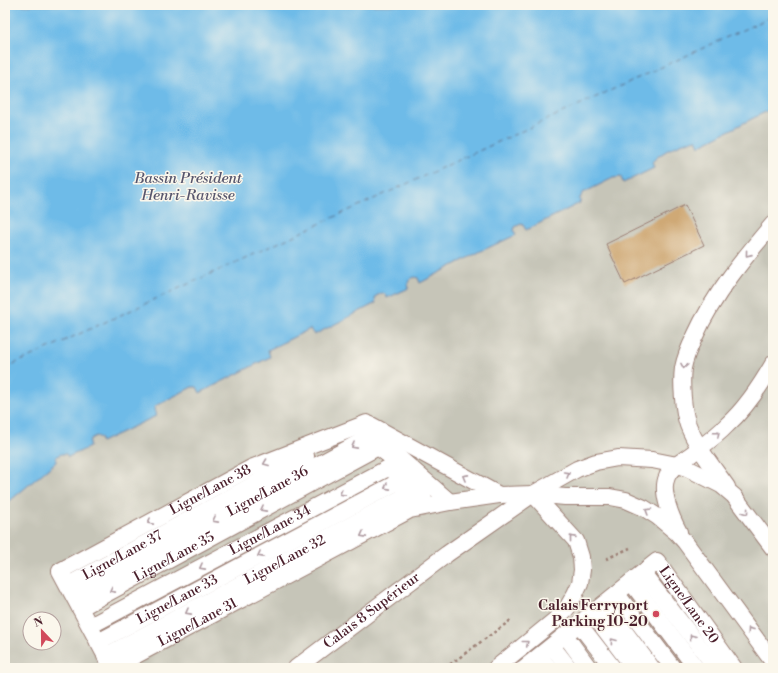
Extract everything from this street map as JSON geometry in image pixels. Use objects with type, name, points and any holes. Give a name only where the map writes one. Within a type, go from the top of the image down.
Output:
[{"type":"lane","points":[[773,224],[738,266],[710,306],[688,351],[683,367],[682,385],[688,424],[699,448],[773,548]]},
{"type":"lane","points":[[773,364],[756,391],[737,415],[727,426],[670,471],[666,477],[665,485],[665,492],[673,520],[686,542],[773,662]]},
{"type":"lane","points":[[367,423],[499,495]]},
{"type":"lane","name":"Ligne/Lane 38","points":[[74,596],[60,571],[250,468],[367,423]]},
{"type":"lane","name":"Ligne/Lane 37","points":[[74,596],[367,423]]},
{"type":"lane","name":"Ligne/Lane 36","points":[[74,596],[373,435],[450,502]]},
{"type":"lane","name":"Calais 8 Supérieur","points":[[296,668],[447,554],[533,494],[577,469],[596,462],[618,458],[643,459],[677,465],[689,469],[721,485],[734,496]]},
{"type":"lane","name":"Ligne/Lane 34","points":[[90,626],[388,468],[450,502]]},
{"type":"lane","name":"Ligne/Lane 33","points":[[107,658],[396,483],[450,502]]},
{"type":"lane","points":[[496,668],[555,620],[567,608],[580,583],[582,570],[581,557],[576,541],[533,494]]},
{"type":"lane","name":"Ligne/Lane 31","points":[[107,658],[410,510],[450,502],[499,495],[533,494],[566,497],[610,497],[626,500],[658,516],[686,542]]},
{"type":"lane","name":"Ligne/Lane 20","points":[[637,578],[657,561],[734,668]]},
{"type":"lane","points":[[525,668],[547,656],[565,635],[637,578]]},
{"type":"lane","points":[[637,578],[696,668]]},
{"type":"lane","points":[[637,578],[716,668]]},
{"type":"lane","points":[[617,594],[673,668]]},
{"type":"lane","points":[[74,596],[107,658]]},
{"type":"lane","points":[[598,609],[634,668]]},
{"type":"lane","points":[[598,609],[652,668]]},
{"type":"lane","points":[[579,624],[613,668]]},
{"type":"lane","points":[[565,635],[589,668]]},
{"type":"lane","points":[[547,656],[569,668]]},
{"type":"shaded area","points":[[773,108],[773,668],[5,668],[5,505],[56,462],[56,458],[58,456],[63,453],[68,457],[90,448],[90,439],[96,436],[100,438],[101,442],[156,416],[154,408],[157,405],[192,387],[197,387],[200,393],[270,357],[268,350],[311,329],[313,335],[376,302],[376,296],[383,293],[387,297],[408,283],[409,279],[415,277],[418,278],[420,282],[515,235],[515,227],[521,224],[526,230],[580,203],[579,198],[583,193],[613,178],[621,177],[623,182],[654,168],[652,162],[658,155],[685,142],[696,139],[699,146]]},
{"type":"water","name":"Bassin Président Henri-Ravisse","points":[[5,5],[773,5],[773,108],[699,146],[696,139],[672,148],[661,154],[652,162],[654,168],[623,183],[621,177],[613,178],[583,193],[580,198],[580,203],[526,230],[521,224],[515,227],[514,231],[516,235],[481,251],[420,283],[418,278],[415,277],[408,282],[409,288],[387,298],[385,294],[382,293],[376,296],[376,303],[314,335],[310,329],[268,350],[270,357],[200,393],[197,387],[192,387],[157,405],[154,408],[156,416],[101,442],[100,438],[96,436],[90,439],[90,447],[68,457],[66,454],[59,455],[56,458],[56,462],[5,505]]},
{"type":"building","points":[[685,205],[704,245],[625,284],[606,244]]},
{"type":"ferry route","points":[[5,368],[773,16]]},
{"type":"place","name":"Calais Ferryport Parking 10-20","points":[[656,614]]}]
